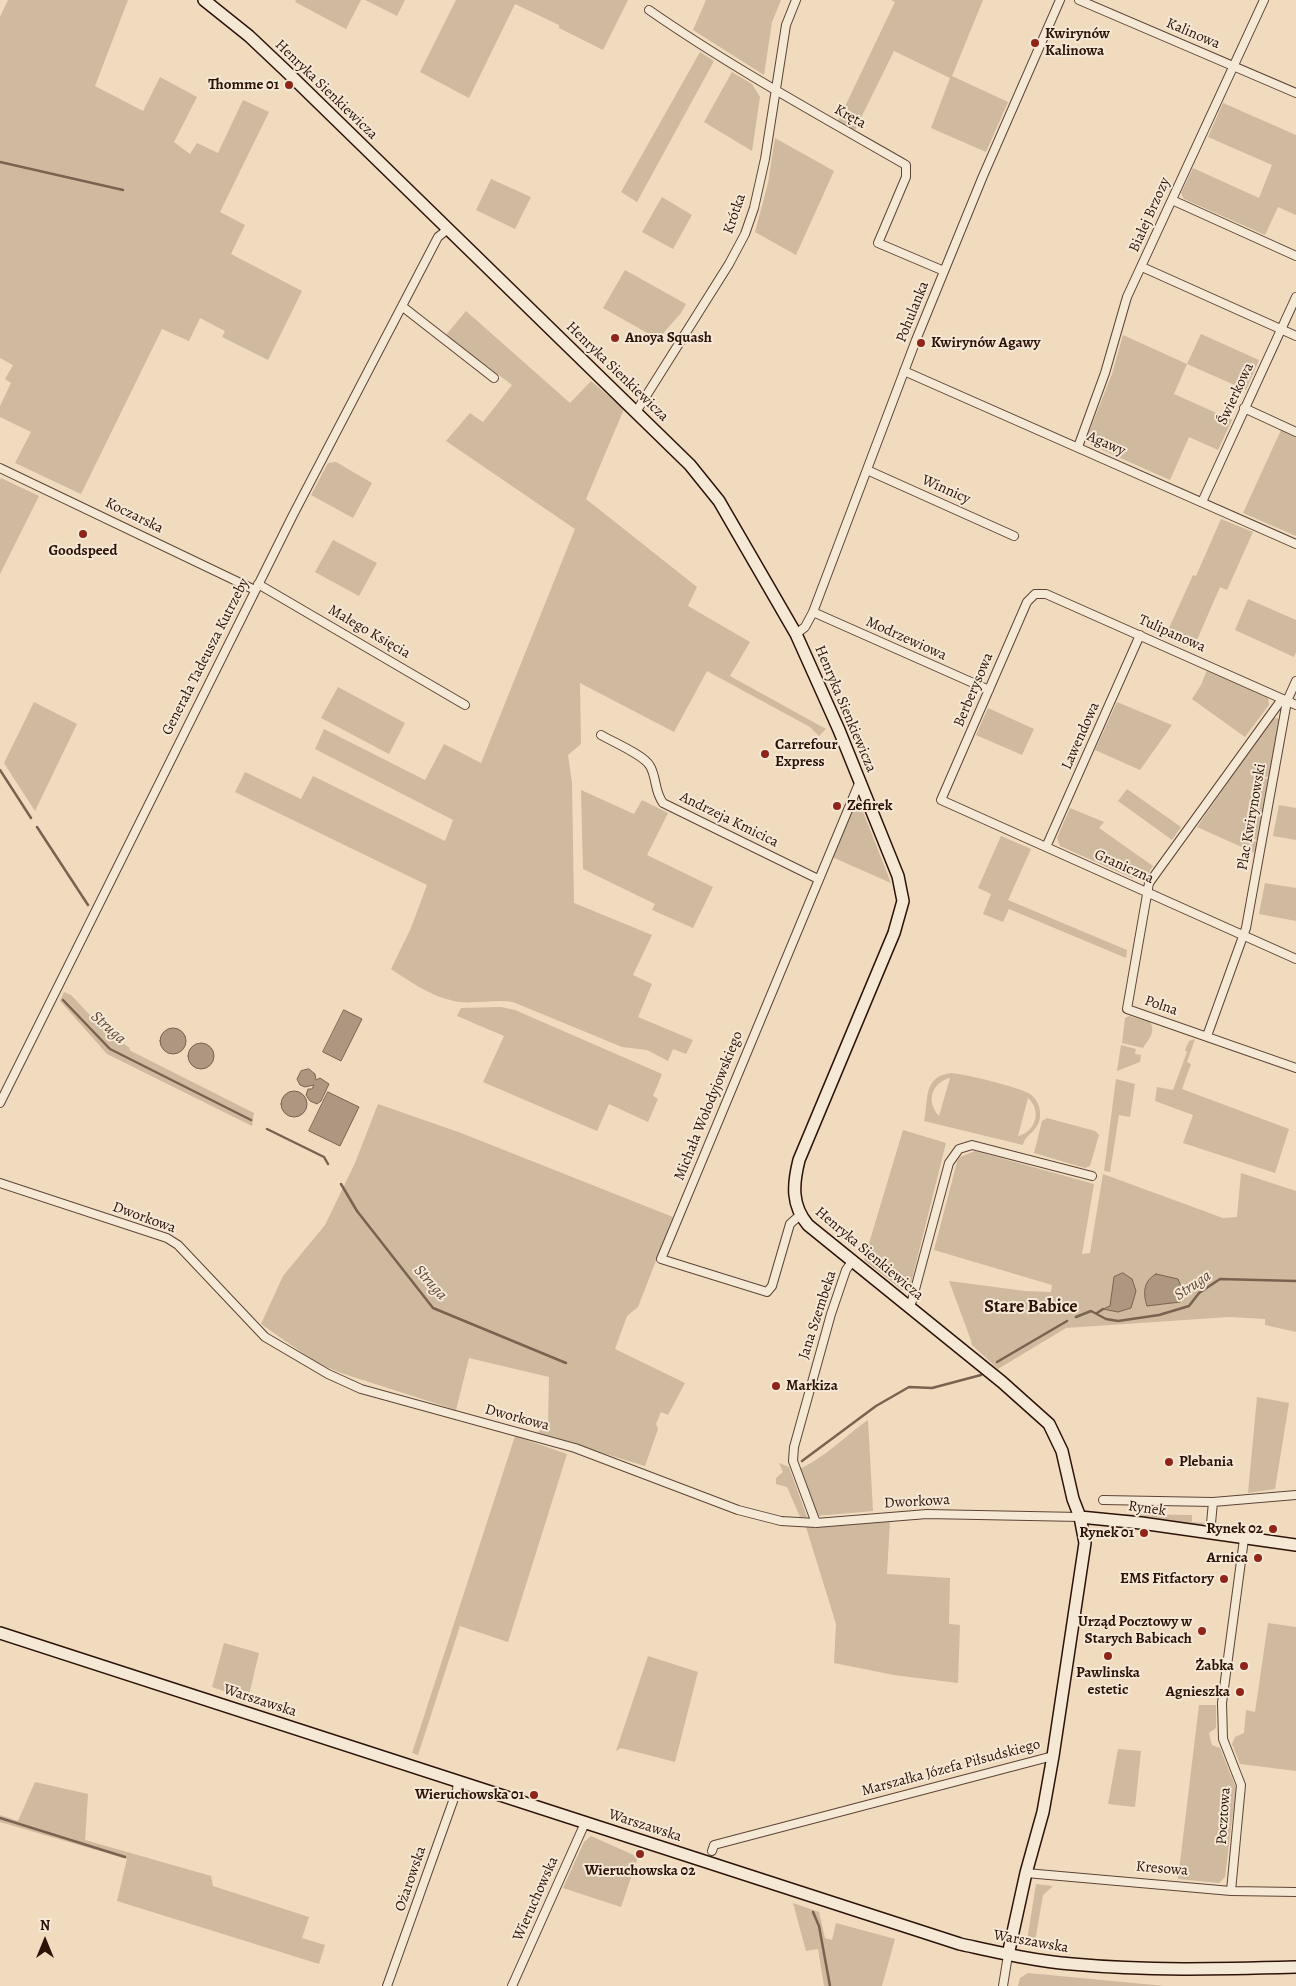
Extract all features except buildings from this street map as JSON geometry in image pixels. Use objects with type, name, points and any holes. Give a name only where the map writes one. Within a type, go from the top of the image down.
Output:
[{"type":"street","name":"Henryka Sienkiewicza","points":[[204,0],[249,36],[690,465],[719,501],[796,634],[860,781],[898,876],[903,901],[894,933],[798,1160],[793,1182],[800,1215],[814,1230],[1002,1382],[1049,1424],[1062,1450],[1073,1499],[1080,1516]]},
{"type":"street","name":"Krótka","points":[[636,412],[729,264],[744,234],[754,208],[763,169],[786,25],[796,0]]},
{"type":"street","name":"Pohulanka","points":[[796,634],[805,627],[813,612],[944,271],[1060,0]]},
{"type":"street","name":"Kalinowa","points":[[1079,0],[1296,93]]},
{"type":"street","name":"Białej Brzozy","points":[[1078,447],[1105,372],[1127,297],[1264,0]]},
{"type":"street","name":"Kręta","points":[[649,10],[693,41],[776,92],[906,165],[906,178],[878,243],[944,271]]},
{"type":"street","points":[[1172,200],[1296,256]]},
{"type":"street","name":"Generała Tadeusza Kutrzeby","points":[[0,1103],[257,587],[438,237],[448,229]]},
{"type":"street","points":[[1142,267],[1296,336]]},
{"type":"street","name":"Świerkowa","points":[[1202,502],[1296,297]]},
{"type":"street","points":[[403,306],[494,378]]},
{"type":"street","name":"Agawy","points":[[904,371],[1296,544]]},
{"type":"street","points":[[1244,408],[1296,432]]},
{"type":"street","name":"Koczarska","points":[[0,468],[257,587]]},
{"type":"street","name":"Winnicy","points":[[867,470],[1014,536]]},
{"type":"street","name":"Małego Księcia","points":[[257,587],[465,705]]},
{"type":"street","name":"Tulipanowa","points":[[1035,594],[1046,594],[1296,705]]},
{"type":"street","name":"Berberysowa","points":[[941,800],[1027,602],[1035,594]]},
{"type":"street","name":"Modrzewiowa","points":[[813,612],[989,690]]},
{"type":"street","name":"Lawendowa","points":[[1046,847],[1140,635]]},
{"type":"street","points":[[1284,700],[1296,681]]},
{"type":"street","name":"Plac Kwirynowski","points":[[1146,892],[1149,883],[1284,700]]},
{"type":"street","name":"Plac Kwirynowski","points":[[1207,1036],[1243,937],[1284,700]]},
{"type":"street","name":"Andrzeja Kmicica","points":[[601,735],[646,761],[654,776],[657,795],[663,803],[818,879]]},
{"type":"street","name":"Michała Wołodyjowskiego","points":[[800,1215],[790,1224],[772,1286],[767,1292],[660,1259],[860,781]]},
{"type":"street","name":"Graniczna","points":[[941,800],[1243,937],[1296,959]]},
{"type":"street","name":"Polna","points":[[1146,892],[1127,1009],[1296,1068]]},
{"type":"street","points":[[910,1308],[949,1163],[960,1149],[972,1145],[1092,1176]]},
{"type":"street","name":"Dworkowa","points":[[0,1184],[167,1238],[178,1245],[266,1337],[328,1374],[361,1389],[575,1448],[738,1510],[781,1521],[816,1523],[927,1514],[1080,1516]]},
{"type":"street","name":"Jana Szembeka","points":[[816,1523],[793,1461],[794,1447],[831,1314],[846,1270],[853,1260]]},
{"type":"street","name":"Rynek","points":[[1103,1500],[1213,1502],[1296,1495]]},
{"type":"street","points":[[1210,1534],[1213,1502]]},
{"type":"street","name":"Rynek","points":[[1080,1516],[1296,1545]]},
{"type":"street","name":"Marszałka Józefa Piłsudskiego","points":[[712,1851],[714,1845],[1053,1756],[1085,1543],[1080,1516]]},
{"type":"street","name":"Pocztowa","points":[[1231,1891],[1242,1784],[1223,1739],[1222,1703],[1244,1539]]},
{"type":"street","name":"Warszawska","points":[[0,1633],[960,1944],[1008,1955],[1071,1964],[1144,1969],[1296,1967]]},
{"type":"street","points":[[1003,1986],[1026,1873],[1043,1812],[1053,1756]]},
{"type":"street","name":"Ożarowska","points":[[387,1986],[457,1790],[458,1781]]},
{"type":"street","name":"Wieruchowska","points":[[512,1986],[585,1823]]},
{"type":"street","name":"Kresowa","points":[[1026,1873],[1231,1891],[1296,1892]]},
{"type":"shaded area","points":[[8,0],[128,0],[95,86],[143,111],[160,77],[197,97],[174,142],[190,154],[197,143],[218,153],[243,100],[269,112],[220,212],[245,225],[231,254],[302,291],[268,360],[222,337],[225,331],[200,318],[189,341],[162,329],[81,494],[15,463],[31,432],[0,417],[0,406],[11,383],[5,379],[13,365],[0,358],[0,17]]},
{"type":"shaded area","points":[[296,0],[361,0],[346,29],[295,2]]},
{"type":"shaded area","points":[[365,0],[405,0],[397,16]]},
{"type":"shaded area","points":[[456,0],[628,0],[603,50],[559,28],[559,25],[515,4],[469,98],[420,72]]},
{"type":"shaded area","points":[[706,0],[781,0],[772,22],[764,75],[693,30]]},
{"type":"shaded area","points":[[891,0],[983,0],[952,76],[1008,102],[986,152],[931,128],[950,78],[894,51],[855,130],[838,121],[895,2]]},
{"type":"shaded area","points":[[700,52],[714,61],[637,202],[621,192]]},
{"type":"shaded area","points":[[732,72],[752,84],[760,97],[752,151],[704,122]]},
{"type":"shaded area","points":[[1223,103],[1296,135],[1296,215],[1278,207],[1265,235],[1184,199],[1181,193],[1193,168],[1259,198],[1272,165],[1208,137]]},
{"type":"shaded area","points":[[775,138],[834,171],[796,255],[755,232],[768,183]]},
{"type":"shaded area","points":[[491,179],[531,197],[515,229],[476,210]]},
{"type":"shaded area","points":[[662,197],[692,215],[673,249],[642,232]]},
{"type":"shaded area","points":[[625,270],[686,304],[681,313],[658,339],[603,308]]},
{"type":"shaded area","points":[[466,311],[570,403],[591,381],[624,409],[586,499],[697,587],[688,606],[750,642],[730,676],[826,729],[819,736],[810,727],[707,671],[674,732],[580,683],[581,744],[568,755],[572,783],[574,903],[652,935],[633,975],[652,984],[638,1017],[693,1040],[686,1054],[673,1049],[668,1061],[647,1050],[622,1047],[513,1002],[454,1001],[437,996],[413,984],[391,969],[411,928],[427,885],[235,792],[245,772],[301,799],[313,776],[445,841],[453,820],[315,749],[324,729],[425,780],[444,744],[481,763],[575,529],[446,441],[470,413],[483,422],[512,385],[446,335]]},
{"type":"shaded area","points":[[1201,334],[1259,360],[1246,390],[1187,364]]},
{"type":"shaded area","points":[[1123,335],[1187,364],[1174,394],[1232,420],[1218,450],[1189,437],[1170,480],[1091,445],[1087,437],[1112,374]]},
{"type":"shaded area","points":[[1281,430],[1296,437],[1296,536],[1243,513]]},
{"type":"shaded area","points":[[336,462],[372,483],[353,518],[311,495],[328,463]]},
{"type":"shaded area","points":[[1,478],[39,496],[0,574],[0,480]]},
{"type":"shaded area","points":[[1221,519],[1253,532],[1227,590],[1220,587],[1193,649],[1165,637],[1193,575],[1196,576]]},
{"type":"shaded area","points":[[333,540],[377,563],[359,596],[315,572]]},
{"type":"shaded area","points":[[1248,599],[1296,620],[1296,652],[1294,657],[1235,630]]},
{"type":"shaded area","points":[[1207,670],[1268,696],[1269,705],[1245,737],[1192,699],[1201,685]]},
{"type":"shaded area","points":[[338,687],[405,723],[389,754],[321,718]]},
{"type":"shaded area","points":[[34,702],[77,724],[35,811],[4,763]]},
{"type":"shaded area","points":[[1117,702],[1172,725],[1140,770],[1095,750]]},
{"type":"shaded area","points":[[988,708],[1034,729],[1022,755],[976,735]]},
{"type":"shaded area","points":[[1273,718],[1278,718],[1280,721],[1269,776],[1262,778],[1269,779],[1257,840],[1252,838],[1251,840],[1257,842],[1255,853],[1197,827]]},
{"type":"shaded area","points":[[1127,789],[1181,827],[1172,840],[1118,801]]},
{"type":"shaded area","points":[[581,790],[634,814],[642,800],[668,813],[647,855],[713,887],[693,928],[652,910],[655,904],[583,869]]},
{"type":"shaded area","points":[[858,799],[891,883],[832,857],[855,800]]},
{"type":"shaded area","points":[[1279,805],[1296,808],[1296,840],[1273,836]]},
{"type":"shaded area","points":[[1070,808],[1104,822],[1099,828],[1153,866],[1147,875],[1132,878],[1060,846],[1057,838]]},
{"type":"shaded area","points":[[1001,836],[1031,849],[1008,900],[1127,950],[1126,958],[1009,909],[1003,922],[983,914],[991,894],[978,888]]},
{"type":"shaded area","points":[[1265,883],[1296,888],[1296,921],[1259,914]]},
{"type":"shaded area","points":[[64,992],[71,995],[106,1032],[130,1048],[129,1050],[254,1113],[252,1126],[107,1054],[60,1001]]},
{"type":"shaded area","points":[[501,1007],[515,1010],[662,1074],[653,1096],[658,1099],[648,1122],[609,1104],[597,1131],[483,1082],[504,1036],[457,1016],[461,1008]]},
{"type":"shaded area","points":[[344,1010],[362,1019],[341,1061],[323,1052]]},
{"type":"shaded area","points":[[1129,1016],[1150,1022],[1152,1026],[1151,1035],[1143,1048],[1122,1043],[1125,1018]]},
{"type":"shaded area","points":[[173,1028],[182,1032],[186,1041],[182,1050],[173,1054],[164,1050],[160,1041],[164,1032]]},
{"type":"shaded area","points":[[1195,1039],[1187,1062],[1191,1064],[1182,1089],[1289,1129],[1275,1173],[1183,1143],[1193,1115],[1155,1101],[1157,1087],[1173,1090],[1187,1052],[1185,1050],[1189,1041]]},
{"type":"shaded area","points":[[201,1043],[210,1047],[214,1056],[210,1065],[201,1069],[192,1065],[188,1056],[192,1047]]},
{"type":"shaded area","points":[[1121,1045],[1136,1049],[1135,1054],[1141,1055],[1140,1062],[1117,1071]]},
{"type":"shaded area","points":[[309,1069],[315,1074],[316,1080],[320,1078],[329,1084],[321,1101],[317,1104],[310,1101],[306,1095],[308,1089],[312,1089],[314,1085],[305,1087],[300,1085],[297,1079],[301,1071]]},
{"type":"shaded area","points":[[951,1073],[966,1075],[1025,1091],[1037,1101],[1040,1117],[1037,1126],[1026,1138],[1023,1145],[924,1121],[931,1084],[942,1075]],"holes":[[[950,1078],[939,1116],[933,1105],[932,1094],[938,1084]],[[1028,1098],[1035,1108],[1035,1120],[1029,1130],[1018,1136]]]},
{"type":"shaded area","points":[[1116,1079],[1135,1084],[1130,1117],[1119,1115],[1110,1172],[1104,1171]]},
{"type":"shaded area","points":[[294,1091],[303,1095],[307,1104],[303,1113],[294,1117],[285,1113],[281,1104],[285,1095]]},
{"type":"shaded area","points":[[328,1092],[359,1107],[340,1146],[309,1131]]},
{"type":"shaded area","points":[[378,1104],[461,1133],[673,1217],[638,1307],[627,1316],[615,1349],[685,1383],[668,1415],[661,1412],[656,1424],[658,1429],[645,1466],[537,1433],[548,1424],[549,1377],[469,1358],[456,1410],[341,1373],[317,1363],[261,1324],[283,1276],[325,1225],[355,1163]]},
{"type":"shaded area","points":[[1047,1118],[1095,1131],[1099,1135],[1090,1166],[1085,1168],[1034,1153],[1042,1121]]},
{"type":"shaded area","points":[[903,1130],[946,1143],[910,1287],[902,1290],[864,1260]]},
{"type":"shaded area","points":[[975,1151],[1094,1184],[1082,1254],[1090,1253],[1103,1174],[1223,1218],[1237,1217],[1241,1173],[1296,1191],[1296,1332],[1265,1325],[1265,1319],[1229,1317],[1066,1328],[998,1369],[971,1344],[949,1281],[1025,1291],[1051,1292],[1052,1285],[934,1250],[957,1162],[960,1157]]},
{"type":"shaded area","points":[[1123,1273],[1132,1279],[1136,1291],[1131,1308],[1118,1312],[1103,1309],[1110,1306],[1114,1277]]},
{"type":"shaded area","points":[[1156,1274],[1178,1279],[1183,1291],[1180,1302],[1147,1306],[1145,1297],[1146,1284]]},
{"type":"shaded area","points":[[1257,1397],[1289,1403],[1275,1489],[1248,1493]]},
{"type":"shaded area","points":[[868,1420],[873,1511],[816,1516],[798,1470],[825,1453]]},
{"type":"shaded area","points":[[515,1436],[567,1454],[508,1642],[460,1626],[418,1755],[412,1753]]},
{"type":"shaded area","points":[[779,1463],[789,1467],[807,1517],[800,1517],[787,1487],[776,1484],[776,1478],[783,1472]]},
{"type":"shaded area","points":[[1116,1514],[1192,1515],[1192,1522],[1206,1523],[1197,1527]]},
{"type":"shaded area","points":[[890,1520],[887,1574],[950,1578],[949,1624],[960,1625],[958,1683],[894,1675],[834,1663],[836,1624],[806,1527]]},
{"type":"shaded area","points":[[1268,1623],[1296,1627],[1296,1771],[1240,1764],[1232,1744],[1235,1737],[1244,1733],[1246,1710],[1255,1712]]},
{"type":"shaded area","points":[[224,1643],[259,1653],[248,1699],[212,1687]]},
{"type":"shaded area","points":[[648,1656],[698,1672],[675,1762],[621,1748],[616,1751]]},
{"type":"shaded area","points":[[1199,1705],[1216,1705],[1216,1728],[1209,1733],[1212,1745],[1220,1748],[1236,1788],[1225,1877],[1219,1883],[1178,1879]]},
{"type":"shaded area","points":[[1118,1749],[1141,1751],[1135,1807],[1108,1804]]},
{"type":"shaded area","points":[[35,1782],[88,1794],[85,1840],[211,1876],[213,1886],[309,1917],[302,1938],[325,1945],[319,1964],[117,1901],[127,1859],[0,1822],[0,1815],[18,1821]]},
{"type":"shaded area","points":[[591,1836],[638,1857],[621,1907],[563,1888],[584,1842]]},
{"type":"shaded area","points":[[1036,1884],[1053,1886],[1043,1895],[1035,1942],[1027,1941]]},
{"type":"shaded area","points":[[793,1903],[819,1912],[825,1938],[832,1940],[836,1923],[895,1939],[882,1986],[824,1986],[818,1949],[806,1951]]},
{"type":"shaded area","points":[[1028,1973],[1165,1986],[1018,1986],[1020,1978]]},
{"type":"waterway","points":[[0,162],[123,190]]},
{"type":"waterway","name":"Struga","points":[[0,770],[31,818]]},
{"type":"waterway","name":"Struga","points":[[37,827],[88,905]]},
{"type":"waterway","name":"Struga","points":[[63,1000],[110,1049],[251,1120]]},
{"type":"waterway","name":"Struga","points":[[267,1129],[324,1157],[328,1164]]},
{"type":"waterway","name":"Struga","points":[[341,1184],[357,1211],[433,1308],[566,1363]]},
{"type":"waterway","name":"Struga","points":[[1076,1317],[1091,1311],[1106,1319],[1118,1321],[1159,1315],[1189,1306],[1199,1293],[1220,1279],[1296,1281]]},
{"type":"waterway","points":[[1097,1313],[1103,1309]]},
{"type":"waterway","name":"Struga","points":[[997,1362],[1067,1321]]},
{"type":"waterway","name":"Struga","points":[[802,1461],[876,1406],[909,1387],[932,1388],[981,1375]]},
{"type":"waterway","points":[[0,1818],[125,1857]]},
{"type":"waterway","points":[[813,1912],[819,1926],[830,1986]]},
{"type":"place","name":"Kwirynów Kalinowa","points":[[1035,43]]},
{"type":"place","name":"Thomme 01","points":[[289,85]]},
{"type":"place","name":"Anoya Squash","points":[[615,338]]},
{"type":"place","name":"Kwirynów Agawy","points":[[921,343]]},
{"type":"place","name":"Goodspeed","points":[[83,534]]},
{"type":"place","name":"Carrefour Express","points":[[765,754]]},
{"type":"place","name":"Zefirek","points":[[837,806]]},
{"type":"place","name":"Markiza","points":[[776,1386]]},
{"type":"place","name":"Plebania","points":[[1169,1462]]},
{"type":"place","name":"Rynek 02","points":[[1273,1529]]},
{"type":"place","name":"Rynek 01","points":[[1144,1533]]},
{"type":"place","name":"Arnica","points":[[1258,1558]]},
{"type":"place","name":"EMS Fitfactory","points":[[1224,1579]]},
{"type":"place","name":"Urząd Pocztowy w Starych Babicach","points":[[1202,1631]]},
{"type":"place","name":"Pawlinska estetic","points":[[1108,1656]]},
{"type":"place","name":"Żabka","points":[[1244,1666]]},
{"type":"place","name":"Agnieszka","points":[[1240,1692]]},
{"type":"place","name":"Wieruchowska 01","points":[[534,1795]]},
{"type":"place","name":"Wieruchowska 02","points":[[640,1854]]},
{"type":"district","name":"Stare Babice","points":[[1031,1308]]}]
